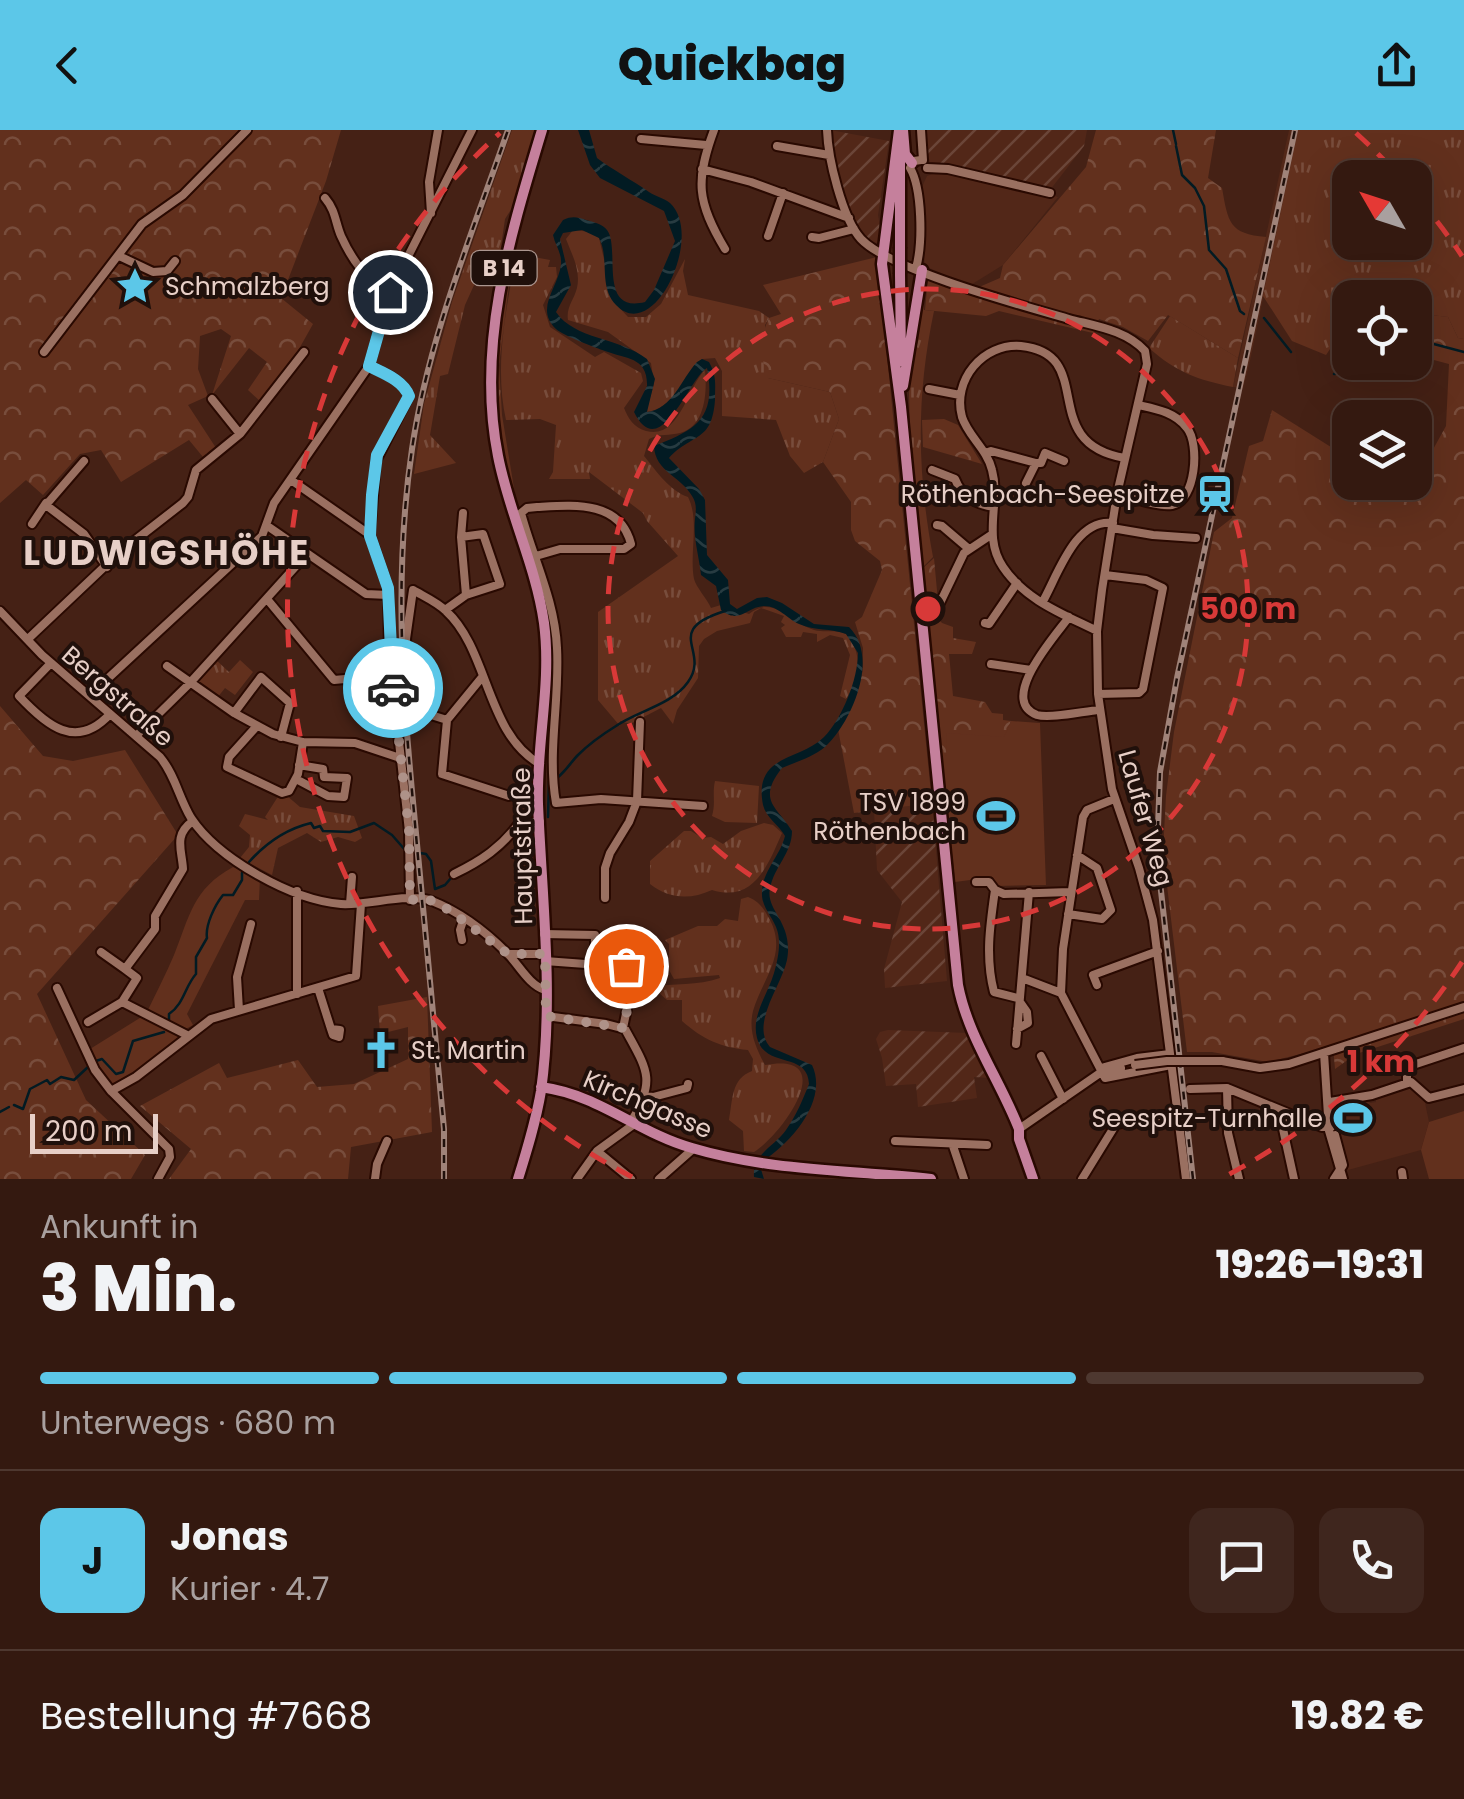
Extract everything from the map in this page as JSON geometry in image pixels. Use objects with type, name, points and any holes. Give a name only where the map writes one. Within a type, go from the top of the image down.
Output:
[{"type":"main road","name":"B 14","points":[[518,512],[494,428],[490,370],[508,248],[542,130]]},
{"type":"main road","points":[[901,130],[905,154],[920,164]]},
{"type":"main road","points":[[901,130],[901,407]]},
{"type":"main road","points":[[901,130],[882,253],[884,289],[901,407],[954,946],[963,1008],[990,1058],[1036,1179]]},
{"type":"main road","points":[[901,407],[919,269]]},
{"type":"main road","name":"Hauptstraße","points":[[518,512],[544,618],[547,678],[540,822],[546,1016],[542,1087],[518,1179]]},
{"type":"main road","name":"Kirchgasse","points":[[542,1087],[574,1092],[693,1149],[744,1160],[931,1179]]},
{"type":"street","points":[[44,352],[142,224],[184,195],[248,130]]},
{"type":"street","points":[[431,213],[429,182],[438,130]]},
{"type":"street","points":[[90,695],[252,548],[274,504],[369,366],[390,292],[472,130]]},
{"type":"street","points":[[678,141],[680,130]]},
{"type":"street","points":[[714,130],[706,145],[702,169],[702,206],[725,249]]},
{"type":"street","points":[[827,130],[829,155],[854,229],[862,240],[882,253],[919,269],[917,176],[911,171],[920,164],[1050,192]]},
{"type":"street","points":[[917,176],[923,175],[921,130]]},
{"type":"street","points":[[641,139],[706,145]]},
{"type":"street","points":[[777,146],[829,155]]},
{"type":"street","points":[[702,169],[849,218]]},
{"type":"street","points":[[768,236],[783,193]]},
{"type":"street","points":[[325,198],[334,208],[342,237],[370,282],[390,292]]},
{"type":"street","points":[[812,237],[854,229]]},
{"type":"street","points":[[119,256],[153,272],[167,271],[175,261]]},
{"type":"street","name":"Laufer Weg","points":[[919,269],[970,289],[1120,334],[1145,351],[1148,359],[1117,494],[1097,630],[1098,694],[1114,799],[1153,920],[1186,1179]]},
{"type":"street","points":[[1097,630],[1042,603],[1001,564],[991,536],[992,470],[964,422],[960,395],[971,369],[986,355],[1012,346],[1033,349],[1052,360],[1065,378],[1071,415],[1085,442],[1104,453],[1125,458]]},
{"type":"street","points":[[28,639],[183,503],[196,470],[240,434],[304,352]]},
{"type":"street","points":[[369,366],[394,379],[406,388],[409,396],[376,461],[370,536],[386,578],[388,595],[390,652],[409,830],[410,900]]},
{"type":"street","points":[[930,389],[960,395]]},
{"type":"street","points":[[212,399],[240,434]]},
{"type":"street","points":[[1117,494],[1171,505],[1182,499],[1189,488],[1195,446],[1188,429],[1172,415],[1138,405]]},
{"type":"street","points":[[985,453],[991,451],[1041,464],[1045,453],[1064,461]]},
{"type":"street","points":[[32,524],[84,460]]},
{"type":"street","points":[[1026,483],[1036,463]]},
{"type":"street","points":[[932,470],[955,479],[960,490],[976,504],[994,507]]},
{"type":"street","points":[[291,480],[370,536]]},
{"type":"street","points":[[46,504],[84,534],[106,567]]},
{"type":"street","points":[[518,512],[555,506],[599,509],[622,523],[628,534],[630,546],[612,550],[560,549],[536,556]]},
{"type":"street","points":[[518,512],[555,621],[558,652],[544,760],[556,803],[600,800],[703,806]]},
{"type":"street","points":[[464,514],[461,537],[466,595]]},
{"type":"street","points":[[266,525],[366,594],[388,595]]},
{"type":"street","points":[[1042,603],[1080,535],[1092,525],[1113,525],[1153,536],[1196,538]]},
{"type":"street","points":[[937,526],[969,548]]},
{"type":"street","points":[[445,610],[466,595],[500,584],[483,534],[461,537]]},
{"type":"street","points":[[940,603],[969,548],[991,536]]},
{"type":"street","points":[[136,736],[306,556]]},
{"type":"street","points":[[1098,694],[1143,690],[1163,588],[1146,580],[1105,575]]},
{"type":"street","points":[[985,623],[989,624],[1017,583]]},
{"type":"street","points":[[447,720],[412,709],[406,639],[412,590],[445,610],[472,651],[501,720],[526,753],[544,760]]},
{"type":"street","points":[[268,599],[334,680],[356,678]]},
{"type":"street","name":"Bergstraße","points":[[0,611],[51,663],[160,757],[193,820],[216,845],[246,868],[326,901],[361,904],[428,899],[464,918],[508,954],[534,986],[545,990]]},
{"type":"street","points":[[1069,617],[1030,670],[1022,690],[1025,704],[1036,714],[1099,710]]},
{"type":"street","points":[[51,663],[18,696],[31,709],[48,723],[72,732],[88,732],[110,714]]},
{"type":"street","points":[[991,664],[1030,670]]},
{"type":"street","points":[[166,666],[256,727],[303,742],[354,743],[400,758]]},
{"type":"street","points":[[483,676],[447,720],[442,774],[509,796]]},
{"type":"street","points":[[234,713],[261,677],[290,703],[282,737]]},
{"type":"street","points":[[604,898],[605,868],[636,801],[640,722]]},
{"type":"street","points":[[256,727],[228,757],[229,770],[282,793],[289,792],[296,779],[303,742]]},
{"type":"street","points":[[296,779],[328,796],[344,797],[347,778],[324,777],[323,769],[299,765]]},
{"type":"street","points":[[1114,799],[1086,810],[1070,892],[1062,993],[1105,1078],[1171,1065]]},
{"type":"street","points":[[125,969],[154,929],[154,917],[183,869],[178,846],[193,820]]},
{"type":"street","points":[[454,874],[508,840],[520,822],[540,822]]},
{"type":"street","points":[[1068,914],[1102,919],[1111,910],[1096,868],[1077,855]]},
{"type":"street","points":[[350,904],[352,877]]},
{"type":"street","points":[[976,882],[990,882],[1004,894],[1070,892]]},
{"type":"street","points":[[995,890],[989,931],[989,973],[994,992],[1019,1000],[1027,1012],[1028,1022],[1017,1028],[1016,1044]]},
{"type":"street","points":[[297,891],[297,994]]},
{"type":"street","points":[[1019,1000],[1029,892]]},
{"type":"street","points":[[111,1092],[211,1019],[358,974],[361,904]]},
{"type":"street","points":[[462,940],[460,926],[464,918]]},
{"type":"street","points":[[239,1010],[238,978],[252,924]]},
{"type":"street","points":[[544,934],[595,934],[595,963]]},
{"type":"street","points":[[88,1022],[122,1002],[137,978],[100,952]]},
{"type":"street","points":[[1097,985],[1093,974],[1158,952]]},
{"type":"street","points":[[508,954],[626,966],[628,1004],[624,1028],[643,1060],[648,1082],[646,1096],[635,1121],[596,1151],[577,1179]]},
{"type":"street","points":[[1022,978],[1062,993]]},
{"type":"street","points":[[57,988],[85,1051],[111,1092],[169,1149],[170,1157],[158,1179]]},
{"type":"street","points":[[318,988],[331,1029]]},
{"type":"street","points":[[122,1002],[187,1035]]},
{"type":"street","points":[[1099,1071],[1203,1059],[1260,1068],[1305,1060],[1464,1008]]},
{"type":"street","points":[[546,1016],[624,1028]]},
{"type":"street","points":[[1408,1083],[1406,1071],[1410,1066],[1464,1048]]},
{"type":"street","points":[[1328,1053],[1329,1131],[1339,1177]]},
{"type":"street","points":[[1019,1132],[1099,1071],[1137,1058],[1170,1054]]},
{"type":"street","points":[[1041,1056],[1063,1099]]},
{"type":"street","points":[[1305,1060],[1317,1063],[1328,1073]]},
{"type":"street","points":[[1330,1102],[1372,1095],[1411,1082],[1429,1098],[1464,1089]]},
{"type":"street","points":[[646,1096],[653,1098],[687,1088],[688,1084]]},
{"type":"street","points":[[1190,1089],[1226,1088],[1331,1127]]},
{"type":"street","points":[[1226,1088],[1228,1133],[1239,1179]]},
{"type":"street","points":[[1082,1179],[1116,1124],[1176,1112]]},
{"type":"street","points":[[1285,1112],[1283,1129],[1294,1179]]},
{"type":"street","points":[[375,1179],[376,1164],[387,1140]]},
{"type":"street","points":[[895,1141],[987,1145]]},
{"type":"street","points":[[953,1146],[964,1179]]},
{"type":"street","points":[[659,1179],[693,1149]]},
{"type":"street","points":[[596,1151],[631,1179]]},
{"type":"shaded area","points":[[830,130],[889,141],[878,215],[882,239],[879,243],[864,237],[849,212],[832,155]]},
{"type":"shaded area","points":[[923,130],[1087,130],[1084,146],[1050,190],[930,163]]},
{"type":"shaded area","points":[[1289,130],[1298,130],[1250,361],[1243,388],[1233,387]]},
{"type":"shaded area","points":[[938,172],[1058,197],[1003,265],[969,286],[925,266],[919,193],[927,176]]},
{"type":"shaded area","points":[[932,803],[947,981],[885,988],[884,969],[902,902],[877,870],[874,810]]},
{"type":"shaded area","points":[[880,1032],[967,1033],[990,1078],[974,1077],[977,1098],[918,1107],[916,1084],[886,1086],[876,1039]]},
{"type":"shaded area","points":[[1411,1086],[1424,1098],[1429,1122],[1421,1150],[1348,1170],[1335,1117],[1336,1103],[1368,1099],[1370,1103],[1376,1102],[1376,1097]]},
{"type":"green space","points":[[0,130],[341,130],[326,181],[281,298],[313,324],[262,403],[248,390],[267,362],[249,348],[212,395],[231,336],[221,329],[200,336],[198,369],[208,396],[188,405],[216,448],[203,457],[189,440],[121,482],[101,450],[80,454],[43,495],[26,480],[0,503]]},
{"type":"green space","points":[[512,130],[535,130],[517,200],[505,219],[498,267],[484,263],[465,305],[448,374],[440,376],[430,435],[456,463],[414,474],[424,404],[452,302]]},
{"type":"green space","points":[[1096,130],[1216,130],[1208,178],[1222,188],[1232,224],[1244,233],[1266,237],[1238,358],[1168,315],[1148,341],[1099,319],[1093,333],[999,311],[986,316],[925,310],[928,279],[970,291],[1000,278],[1003,265],[1086,167]]},
{"type":"green space","points":[[1298,130],[1464,130],[1464,339],[1458,338],[1448,317],[1432,315],[1432,280],[1332,280],[1332,346],[1326,355],[1292,341],[1263,296]]},
{"type":"green space","points":[[573,230],[591,232],[599,238],[614,302],[628,317],[646,317],[661,304],[685,259],[688,295],[759,311],[769,318],[765,325],[768,378],[830,392],[839,419],[823,462],[804,473],[790,456],[776,420],[722,416],[722,371],[715,358],[702,359],[671,399],[646,412],[654,384],[651,363],[608,332],[568,320],[578,281],[566,239]]},
{"type":"green space","points":[[517,254],[550,260],[548,267],[556,267],[557,277],[543,305],[550,327],[595,357],[604,352],[641,373],[643,381],[624,408],[638,428],[658,432],[667,428],[705,370],[700,416],[689,429],[649,439],[644,456],[670,486],[688,497],[693,516],[694,579],[711,608],[721,605],[749,614],[761,608],[754,612],[750,623],[717,631],[704,639],[699,646],[698,678],[677,710],[673,724],[661,708],[630,724],[620,721],[620,726],[598,700],[598,612],[678,556],[643,513],[589,472],[590,479],[549,479],[553,472],[556,425],[540,419],[506,420],[501,358]]},
{"type":"green space","points":[[513,256],[499,365],[502,415],[517,507],[503,455],[496,381],[503,307]]},
{"type":"green space","points":[[877,257],[932,803],[854,813],[838,729],[857,693],[863,670],[863,648],[855,622],[862,617],[882,570],[880,561],[855,541],[851,502],[823,462],[839,419],[830,392],[768,378],[762,340],[769,318],[781,314],[763,285]]},
{"type":"green space","points":[[924,284],[924,310],[934,311],[924,373],[921,434],[933,557],[922,568],[911,467],[909,393]]},
{"type":"green space","points":[[1432,315],[1448,317],[1458,338],[1464,339],[1464,1019],[1356,1054],[1335,1069],[1333,1046],[1268,1062],[1212,1052],[1187,1052],[1163,852],[1174,732],[1214,532],[1232,518],[1249,446],[1263,441],[1272,410],[1332,448],[1332,500],[1432,500],[1432,451],[1446,426],[1449,364],[1432,360]]},
{"type":"green space","points":[[1170,316],[1238,358],[1233,387],[1188,374],[1149,348]]},
{"type":"green space","points":[[944,419],[958,425],[982,464],[923,447],[922,420]]},
{"type":"green space","points":[[934,558],[934,614],[953,627],[953,638],[976,642],[972,654],[949,654],[953,696],[985,702],[992,713],[1003,714],[1003,720],[1011,721],[1005,737],[947,756],[942,756],[922,569]]},
{"type":"green space","points":[[761,608],[774,608],[814,630],[846,634],[858,666],[846,699],[840,696],[850,655],[843,638],[830,635],[817,642],[817,634],[803,632],[801,637],[786,637],[781,628],[785,625],[781,622],[784,616]]},
{"type":"green space","points":[[215,659],[229,672],[240,660],[253,672],[235,695],[225,688],[217,698],[194,684]]},
{"type":"green space","points":[[0,706],[43,756],[73,761],[125,750],[178,835],[37,994],[86,1100],[145,1155],[131,1179],[0,1179]]},
{"type":"green space","name":"TSV 1899 Röthenbach","points":[[1011,721],[1040,723],[1046,885],[995,886],[993,877],[955,882],[942,756],[947,755],[946,733],[1004,737]]},
{"type":"green space","points":[[715,781],[759,786],[757,823],[725,822],[712,816]]},
{"type":"green space","points":[[279,795],[286,795],[300,807],[354,816],[362,838],[355,842],[338,837],[321,842],[307,833],[278,848],[272,875],[240,858],[249,847],[250,835],[239,826],[245,814],[268,820],[265,817]]},
{"type":"green space","points":[[764,823],[782,833],[765,869],[749,886],[726,893],[712,890],[680,896],[650,884],[650,861],[684,831],[723,844],[741,831]]},
{"type":"green space","points":[[233,867],[260,878],[259,900],[245,900],[187,1014],[193,1025],[184,1030],[147,1012],[195,904],[209,884]]},
{"type":"green space","points":[[748,897],[766,912],[776,944],[772,967],[753,1011],[754,1039],[765,1065],[788,1064],[799,1070],[803,1082],[779,1129],[754,1152],[744,1151],[743,1131],[729,1120],[737,1084],[752,1071],[753,1059],[748,1050],[705,1038],[682,1021],[682,1000],[667,1000],[658,992],[649,991],[651,987],[720,978],[719,975],[674,979],[665,940],[698,926],[717,926],[725,919],[738,921],[741,899]]},
{"type":"green space","points":[[427,997],[432,1132],[351,1147],[348,1179],[169,1179],[191,1149],[140,1106],[219,1063],[227,1078],[298,1060],[317,1087],[354,1084],[408,1059],[408,1027],[380,1034],[378,1006]]},
{"type":"green space","points":[[143,1016],[181,1037],[134,1076],[110,1085],[90,1049]]},
{"type":"green space","points":[[1464,1111],[1464,1179],[1429,1179],[1421,1150],[1429,1122]]},
{"type":"water","points":[[578,130],[589,130],[597,158],[670,203],[679,218],[682,238],[678,260],[659,299],[645,310],[631,313],[616,305],[607,289],[599,238],[582,230],[563,233],[560,239],[571,285],[556,312],[574,328],[647,359],[655,379],[647,412],[670,399],[697,362],[709,362],[715,385],[710,424],[669,458],[705,500],[707,555],[728,580],[730,604],[737,609],[767,597],[814,624],[849,627],[862,655],[859,689],[835,736],[815,754],[782,768],[771,788],[772,803],[792,831],[770,888],[788,947],[784,970],[765,1016],[765,1038],[770,1047],[812,1065],[816,1079],[804,1120],[760,1166],[764,1179],[754,1177],[756,1162],[790,1125],[809,1084],[802,1067],[768,1054],[757,1038],[758,1013],[774,973],[779,944],[762,892],[785,836],[765,810],[762,788],[772,767],[814,745],[831,729],[852,686],[858,653],[846,634],[805,626],[769,607],[758,607],[738,616],[728,614],[721,610],[716,586],[701,575],[695,501],[659,462],[654,446],[700,420],[709,399],[707,368],[674,414],[654,429],[644,426],[634,412],[647,386],[640,364],[565,335],[550,321],[547,305],[561,264],[553,235],[563,220],[580,218],[607,230],[616,289],[630,303],[645,302],[654,290],[675,241],[664,211],[600,178],[590,165]]},
{"type":"waterway","points":[[1173,130],[1176,144]]},
{"type":"waterway","points":[[1176,146],[1182,175],[1195,188],[1204,206],[1209,250],[1226,269],[1244,314]]},
{"type":"waterway","points":[[1264,318],[1291,352]]},
{"type":"waterway","points":[[1432,344],[1464,352]]},
{"type":"waterway","points":[[557,778],[601,736],[681,690],[694,671],[691,634],[695,626],[725,611]]},
{"type":"waterway","points":[[548,817],[549,781]]},
{"type":"waterway","points":[[249,862],[277,838],[311,823],[323,831],[350,832],[374,823],[406,851]]},
{"type":"waterway","points":[[420,853],[431,861],[435,889],[451,878]]},
{"type":"waterway","points":[[169,1021],[169,1014],[196,974],[196,957],[207,938],[214,910],[223,895],[233,895],[242,873]]},
{"type":"waterway","points":[[96,1061],[102,1059],[116,1074],[123,1072],[133,1041],[164,1032]]},
{"type":"waterway","points":[[14,1105],[23,1109],[30,1089],[61,1077],[74,1080],[88,1067]]},
{"type":"waterway","points":[[0,1112],[9,1107]]},
{"type":"railway","points":[[444,1179],[444,1129],[406,721],[403,540],[412,449],[429,367],[452,287],[508,130]]},
{"type":"railway","points":[[1193,1179],[1157,855],[1160,772],[1295,130]]},
{"type":"way so far","points":[[393,688],[409,830],[410,900],[428,899],[464,918],[508,954],[545,954],[546,1016],[624,1028],[628,1004],[626,966]]},
{"type":"place","name":"Schmalzberg","points":[[135,286]]},
{"type":"place","name":"Röthenbach-Seespitze","points":[[1215,494]]},
{"type":"place","name":"TSV 1899 Röthenbach","points":[[996,816]]},
{"type":"place","name":"St. Martin","points":[[381,1050]]},
{"type":"place","name":"Seespitz-Turnhalle","points":[[1353,1118]]},
{"type":"district","name":"LUDWIGSHÖHE","points":[[167,553]]},
{"type":"route","points":[[390,292],[369,366],[406,388],[409,396],[377,455],[370,536],[388,588],[393,688]]}]
